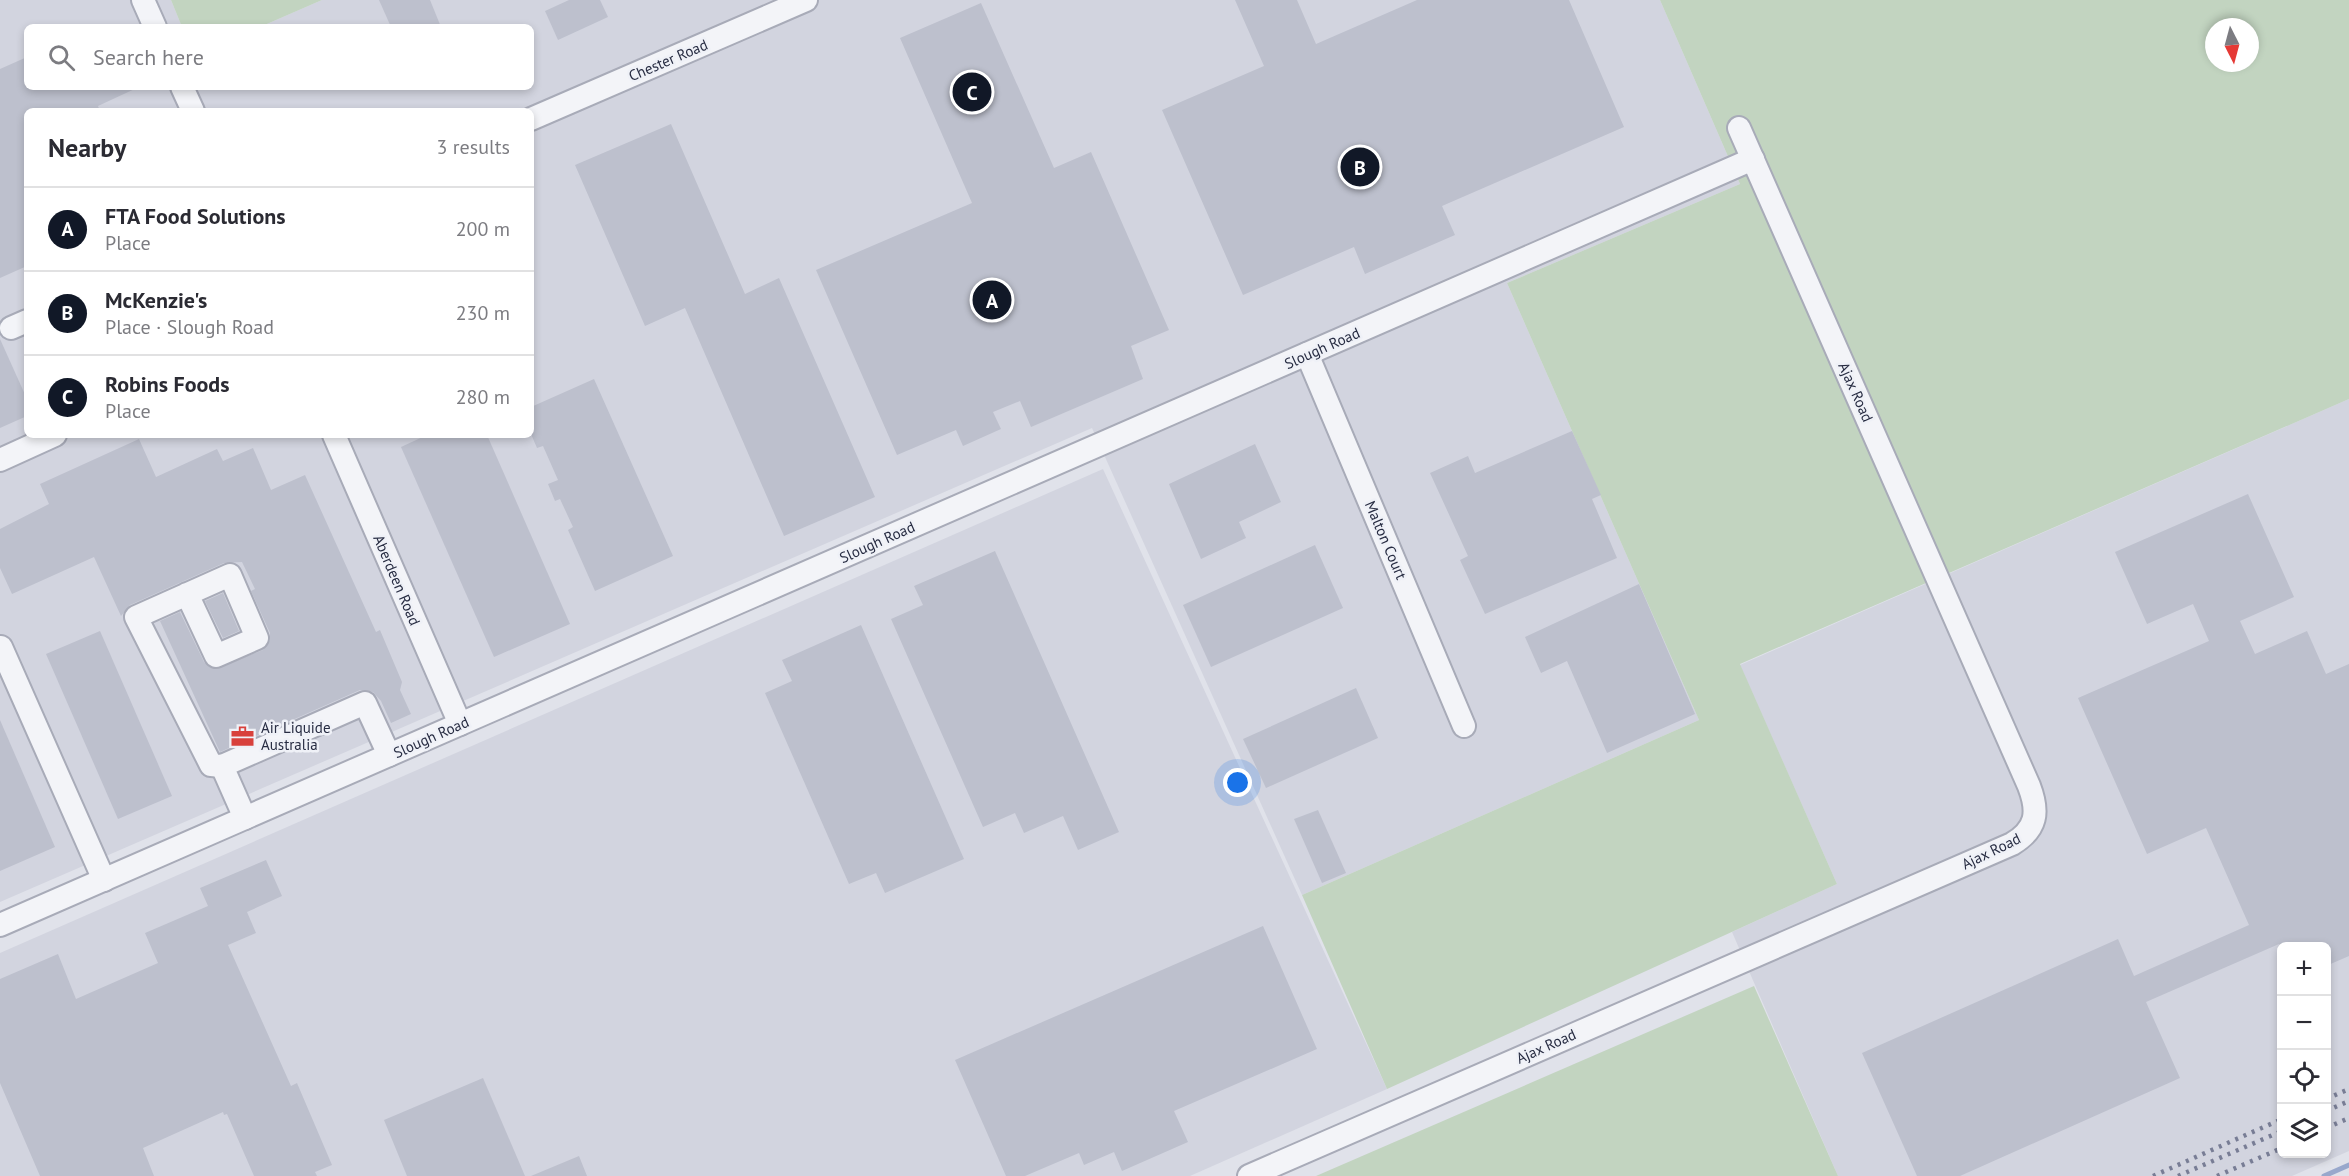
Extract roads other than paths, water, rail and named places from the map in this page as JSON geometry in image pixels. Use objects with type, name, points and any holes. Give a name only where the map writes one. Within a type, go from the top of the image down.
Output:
[{"type":"street","points":[[143,0],[154,24]]},
{"type":"street","name":"Chester Road","points":[[534,118],[806,0]]},
{"type":"street","points":[[183,90],[192,108]]},
{"type":"street","name":"Ajax Road","points":[[1250,1176],[2012,844],[2033,826],[2036,810],[2029,786],[1739,128]]},
{"type":"street","name":"Slough Road","points":[[0,925],[1753,159]]},
{"type":"street","name":"Malton Court","points":[[1307,354],[1464,726]]},
{"type":"street","points":[[0,460],[48,438]]},
{"type":"street","name":"Aberdeen Road","points":[[335,438],[460,724]]},
{"type":"street","points":[[187,594],[136,617],[211,765],[222,766],[366,703],[389,755]]},
{"type":"street","points":[[2,646],[104,880]]},
{"type":"street","points":[[222,766],[245,818]]},
{"type":"waterway","points":[[2324,1176],[2349,1165]]},
{"type":"railway","points":[[2331,1097],[2349,1089]]},
{"type":"railway","points":[[2331,1109],[2349,1101]]},
{"type":"railway","points":[[2331,1126],[2349,1118]]},
{"type":"railway","points":[[2153,1176],[2277,1121]]},
{"type":"railway","points":[[2178,1176],[2277,1133]]},
{"type":"railway","points":[[2217,1176],[2277,1150]]},
{"type":"place","name":"Robins Foods","points":[[972,92]]},
{"type":"place","name":"McKenzie's","points":[[1360,167]]},
{"type":"place","name":"FTA Food Solutions","points":[[992,300]]},
{"type":"place","name":"Air Liquide Australia","points":[[243,736]]}]
